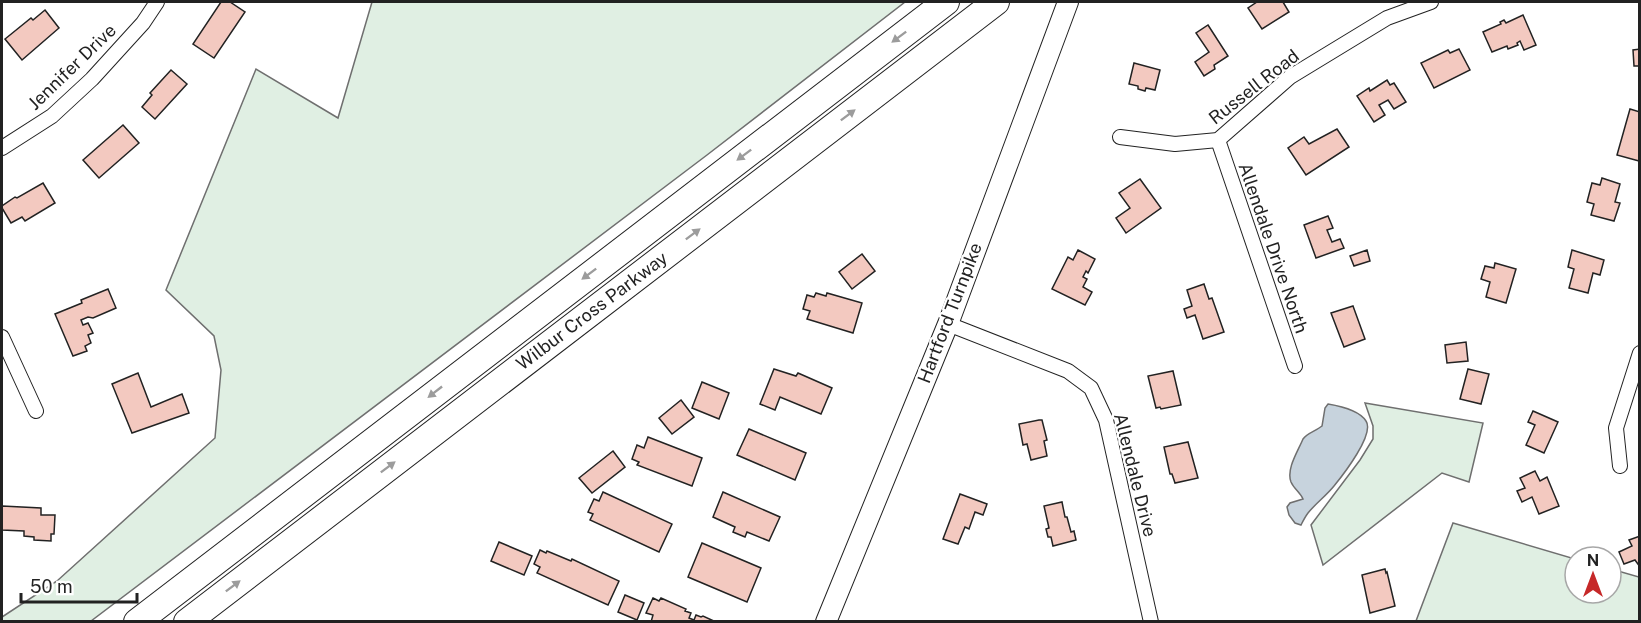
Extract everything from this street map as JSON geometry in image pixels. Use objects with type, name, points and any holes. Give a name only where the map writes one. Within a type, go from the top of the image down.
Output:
[{"type":"highway","name":"Wilbur Cross Parkway","points":[[137,621],[946,2]]},
{"type":"highway","name":"Wilbur Cross Parkway","points":[[187,621],[996,2]]},
{"type":"main road","name":"Hartford Turnpike","points":[[826,621],[948,324],[1066,7]]},
{"type":"street","name":"Jennifer Drive","points":[[2,148],[52,116],[92,79],[143,23],[157,2]]},
{"type":"street","name":"Russell Road","points":[[1120,137],[1175,144],[1218,140],[1290,77],[1387,18],[1431,2]]},
{"type":"street","name":"Allendale Drive North","points":[[1218,140],[1295,366]]},
{"type":"street","name":"Allendale Drive","points":[[948,324],[1068,371],[1091,388],[1106,420],[1151,621]]},
{"type":"street","points":[[2,337],[36,411]]},
{"type":"street","points":[[1620,466],[1616,428],[1640,353]]},
{"type":"green space","points":[[372,2],[905,2],[707,155],[91,621],[2,621],[2,617],[57,581],[215,438],[221,370],[214,336],[166,290],[256,69],[338,118]]},
{"type":"green space","points":[[1365,403],[1483,423],[1469,482],[1442,473],[1323,565],[1311,525],[1373,439],[1373,426]]},
{"type":"green space","points":[[1453,523],[1563,555],[1563,605],[1623,605],[1623,572],[1639,577],[1639,621],[1416,621]]},
{"type":"shaded area","points":[[1328,404],[1359,414],[1368,427],[1357,454],[1331,490],[1308,513],[1301,525],[1295,523],[1287,507],[1290,503],[1303,499],[1291,482],[1291,466],[1303,439],[1322,426],[1325,408]]},
{"type":"building","points":[[221,2],[230,2],[245,12],[214,58],[193,44]]},
{"type":"building","points":[[1257,2],[1283,2],[1289,12],[1262,29],[1248,8]]},
{"type":"building","points":[[45,10],[59,28],[22,60],[5,39]]},
{"type":"building","points":[[1523,15],[1536,45],[1524,50],[1520,41],[1518,45],[1508,49],[1507,46],[1492,52],[1483,32],[1501,24],[1500,22],[1504,20],[1506,23]]},
{"type":"building","points":[[1208,25],[1228,56],[1214,65],[1215,69],[1204,76],[1195,62],[1209,52],[1196,33]]},
{"type":"building","points":[[1459,49],[1470,70],[1434,88],[1421,63],[1448,50],[1450,53]]},
{"type":"building","points":[[1640,49],[1640,66],[1634,66],[1633,50]]},
{"type":"building","points":[[1134,63],[1160,70],[1155,90],[1146,88],[1145,91],[1129,84]]},
{"type":"building","points":[[171,70],[187,84],[155,119],[142,107],[152,95],[150,93]]},
{"type":"building","points":[[1387,80],[1390,85],[1394,83],[1406,102],[1394,109],[1388,100],[1379,105],[1385,115],[1374,122],[1357,96]]},
{"type":"building","points":[[1630,109],[1640,112],[1639,161],[1617,155]]},
{"type":"building","points":[[123,125],[139,143],[99,178],[83,160]]},
{"type":"building","points":[[1337,129],[1349,147],[1306,175],[1288,148],[1304,137],[1309,144]]},
{"type":"building","points":[[1602,178],[1620,184],[1615,202],[1620,203],[1614,221],[1591,215],[1594,204],[1587,202],[1592,183],[1600,185]]},
{"type":"building","points":[[1140,179],[1161,208],[1126,233],[1116,218],[1130,208],[1119,193]]},
{"type":"building","points":[[43,183],[55,203],[25,221],[22,217],[11,223],[2,206]]},
{"type":"building","points":[[1328,216],[1333,228],[1327,230],[1332,242],[1340,239],[1344,248],[1316,258],[1304,225]]},
{"type":"building","points":[[1078,250],[1095,259],[1088,273],[1086,271],[1083,277],[1087,279],[1083,287],[1092,292],[1085,305],[1052,289],[1068,257],[1073,260]]},
{"type":"building","points":[[1367,250],[1370,261],[1354,266],[1350,256]]},
{"type":"building","points":[[1572,250],[1604,260],[1600,275],[1593,273],[1588,293],[1569,288],[1574,269],[1568,267]]},
{"type":"building","points":[[862,254],[875,271],[852,289],[839,272]]},
{"type":"building","points":[[1495,263],[1516,269],[1506,303],[1486,297],[1490,282],[1481,279],[1485,266],[1494,268]]},
{"type":"building","points":[[1204,284],[1209,299],[1212,298],[1224,332],[1203,339],[1195,315],[1187,318],[1184,309],[1192,306],[1187,290]]},
{"type":"building","points":[[108,289],[116,308],[93,318],[88,317],[81,320],[83,325],[88,323],[93,333],[88,335],[91,343],[85,346],[87,351],[73,356],[55,314]]},
{"type":"building","points":[[816,293],[826,296],[827,293],[862,303],[853,333],[807,319],[810,311],[803,309],[807,295],[814,297]]},
{"type":"building","points":[[1353,306],[1365,339],[1344,347],[1331,313]]},
{"type":"building","points":[[1466,342],[1468,361],[1447,363],[1445,345]]},
{"type":"building","points":[[774,369],[796,376],[798,373],[832,388],[821,414],[780,397],[775,410],[760,404]]},
{"type":"building","points":[[1468,369],[1489,374],[1481,404],[1460,399]]},
{"type":"building","points":[[1173,371],[1181,405],[1156,408],[1148,376]]},
{"type":"building","points":[[138,373],[151,407],[182,394],[189,413],[132,433],[112,384]]},
{"type":"building","points":[[702,382],[729,393],[719,419],[692,408]]},
{"type":"building","points":[[681,400],[694,417],[672,434],[659,418]]},
{"type":"building","points":[[1533,411],[1558,422],[1544,453],[1526,445],[1535,425],[1528,422]]},
{"type":"building","points":[[1042,420],[1047,440],[1044,441],[1047,456],[1031,460],[1027,444],[1023,445],[1019,424]]},
{"type":"building","points":[[749,429],[806,453],[795,480],[737,455]]},
{"type":"building","points":[[648,437],[702,458],[692,486],[637,465],[639,462],[632,459],[637,445],[644,448]]},
{"type":"building","points":[[1188,442],[1198,478],[1175,483],[1170,474],[1164,447]]},
{"type":"building","points":[[613,451],[625,467],[592,493],[579,478]]},
{"type":"building","points":[[1535,471],[1540,481],[1547,477],[1559,506],[1539,514],[1532,497],[1522,502],[1517,491],[1525,488],[1520,478]]},
{"type":"building","points":[[603,492],[672,524],[659,552],[590,520],[593,514],[588,512],[594,499],[599,501]]},
{"type":"building","points":[[723,492],[780,517],[769,541],[747,532],[745,537],[733,532],[735,527],[713,517]]},
{"type":"building","points":[[960,494],[987,504],[983,515],[975,512],[969,529],[965,527],[958,544],[943,539]]},
{"type":"building","points":[[1062,502],[1065,517],[1067,517],[1071,532],[1074,531],[1076,540],[1053,546],[1046,529],[1049,528],[1044,506]]},
{"type":"building","points":[[2,506],[41,508],[41,515],[55,515],[54,534],[51,534],[51,541],[34,540],[34,537],[24,536],[24,531],[2,530]]},
{"type":"building","points":[[1640,536],[1640,567],[1635,560],[1624,564],[1623,562],[1623,550],[1632,546],[1629,540]]},
{"type":"building","points":[[499,542],[532,556],[524,575],[491,561]]},
{"type":"building","points":[[702,543],[761,568],[747,602],[688,577]]},
{"type":"building","points":[[540,550],[571,561],[572,559],[619,581],[608,605],[537,573],[540,567],[534,564]]},
{"type":"building","points":[[1385,569],[1395,606],[1370,613],[1362,575]]},
{"type":"building","points":[[625,595],[644,603],[637,620],[618,612]]},
{"type":"building","points":[[653,598],[659,601],[661,598],[686,609],[685,611],[691,613],[689,618],[694,620],[696,615],[716,622],[651,622],[653,615],[646,613]]}]
